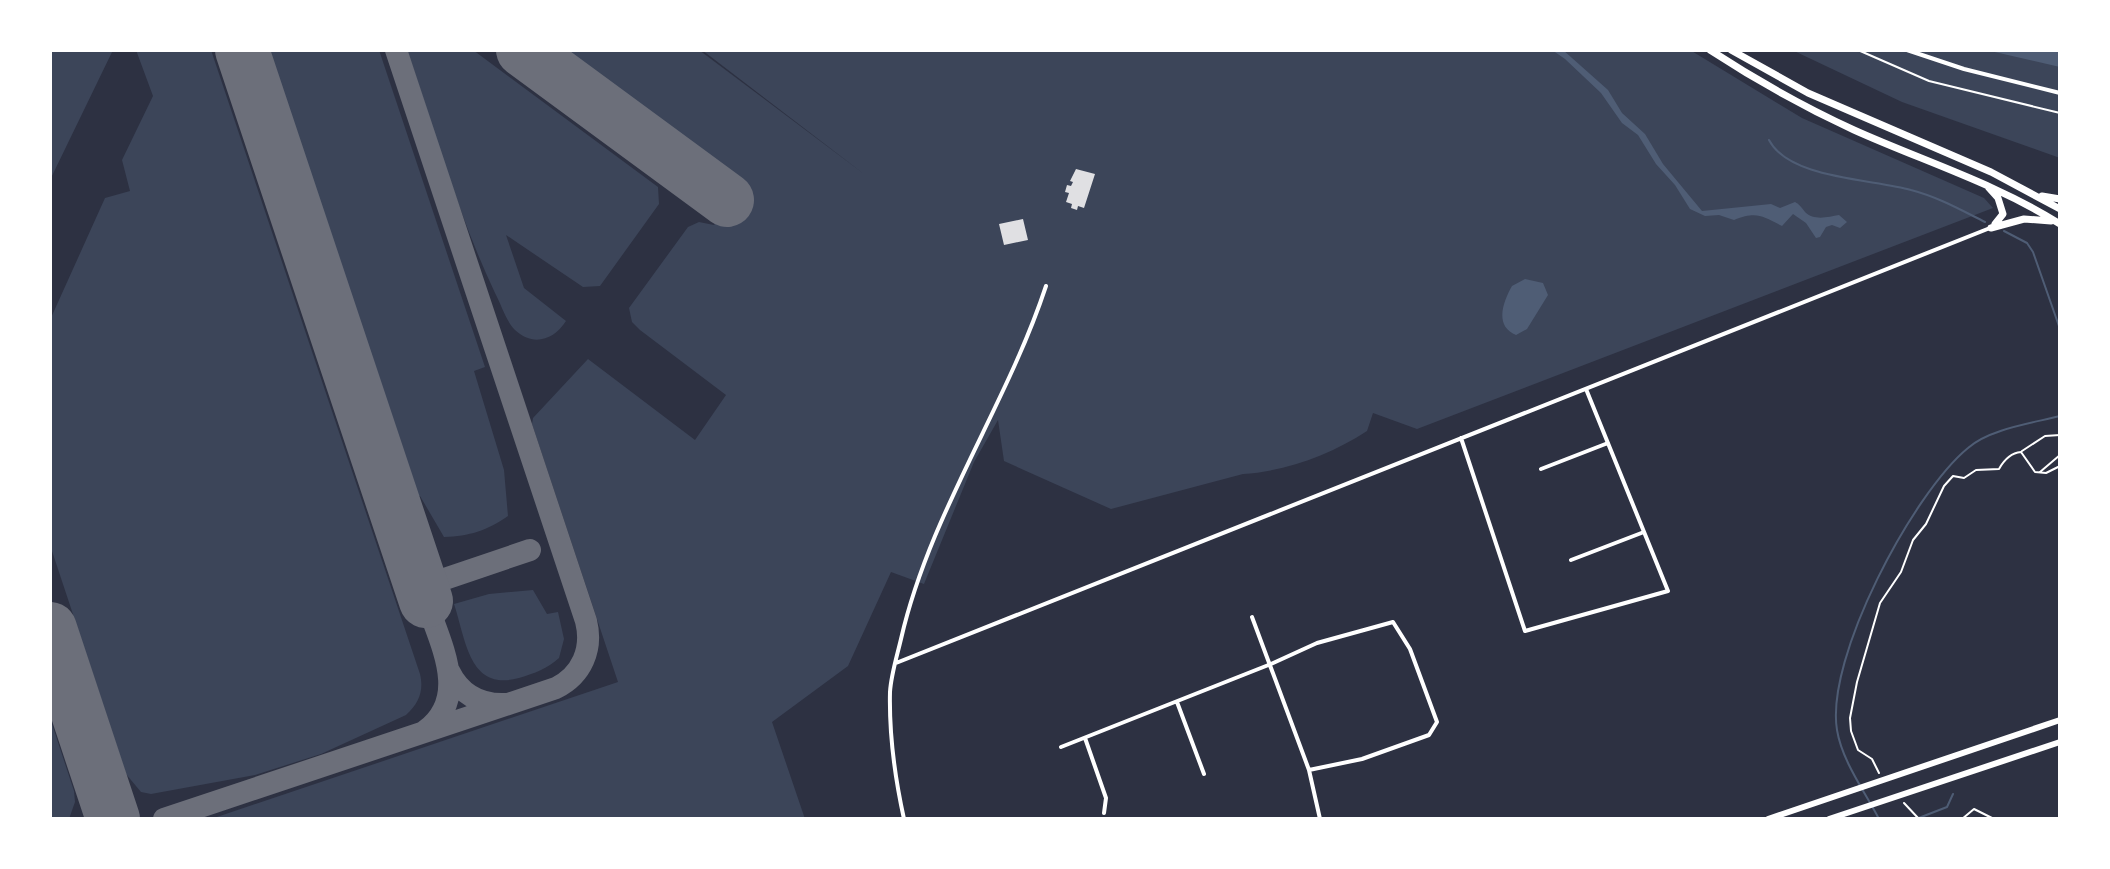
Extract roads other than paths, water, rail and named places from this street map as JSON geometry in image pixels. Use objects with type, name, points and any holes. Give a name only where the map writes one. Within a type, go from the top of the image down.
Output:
[{"type":"highway","points":[[1710,50],[1749,76],[1855,130],[1986,183],[2058,223]]},
{"type":"highway","points":[[1731,50],[1808,93],[1991,172],[2060,209]]},
{"type":"highway","points":[[1986,183],[1998,198],[2003,214],[1991,228]]},
{"type":"highway","points":[[2038,195],[2060,199]]},
{"type":"highway","points":[[1991,228],[2024,219],[2058,223]]},
{"type":"main road","points":[[1768,819],[2060,720]]},
{"type":"main road","points":[[2012,737],[2019,755]]},
{"type":"main road","points":[[1829,819],[2060,742]]},
{"type":"street","points":[[1907,50],[1964,69],[2060,93]]},
{"type":"street","points":[[896,663],[1991,228]]},
{"type":"street","points":[[904,819],[897,788],[890,690],[911,598],[933,537],[1021,351],[1046,286]]},
{"type":"street","points":[[1461,438],[1525,631],[1668,591],[1586,389]]},
{"type":"street","points":[[1541,469],[1608,443]]},
{"type":"street","points":[[1571,560],[1644,532]]},
{"type":"street","points":[[1252,617],[1309,770],[1320,819]]},
{"type":"street","points":[[1061,747],[1317,643],[1393,622],[1410,649],[1437,722],[1429,735],[1362,759],[1309,770]]},
{"type":"street","points":[[1176,701],[1204,774]]},
{"type":"street","points":[[1085,738],[1106,798],[1104,813]]},
{"type":"waterway","points":[[1769,140],[1779,153],[1794,163],[1833,176],[1921,193],[1985,222]]},
{"type":"waterway","points":[[2004,231],[2027,243],[2033,252],[2060,329]]},
{"type":"waterway","points":[[1879,819],[1849,765],[1837,730],[1837,699],[1845,662],[1877,579],[1923,501],[1946,470],[1968,448],[1999,431],[2060,416]]},
{"type":"waterway","points":[[1916,819],[1947,807],[1953,794]]}]
